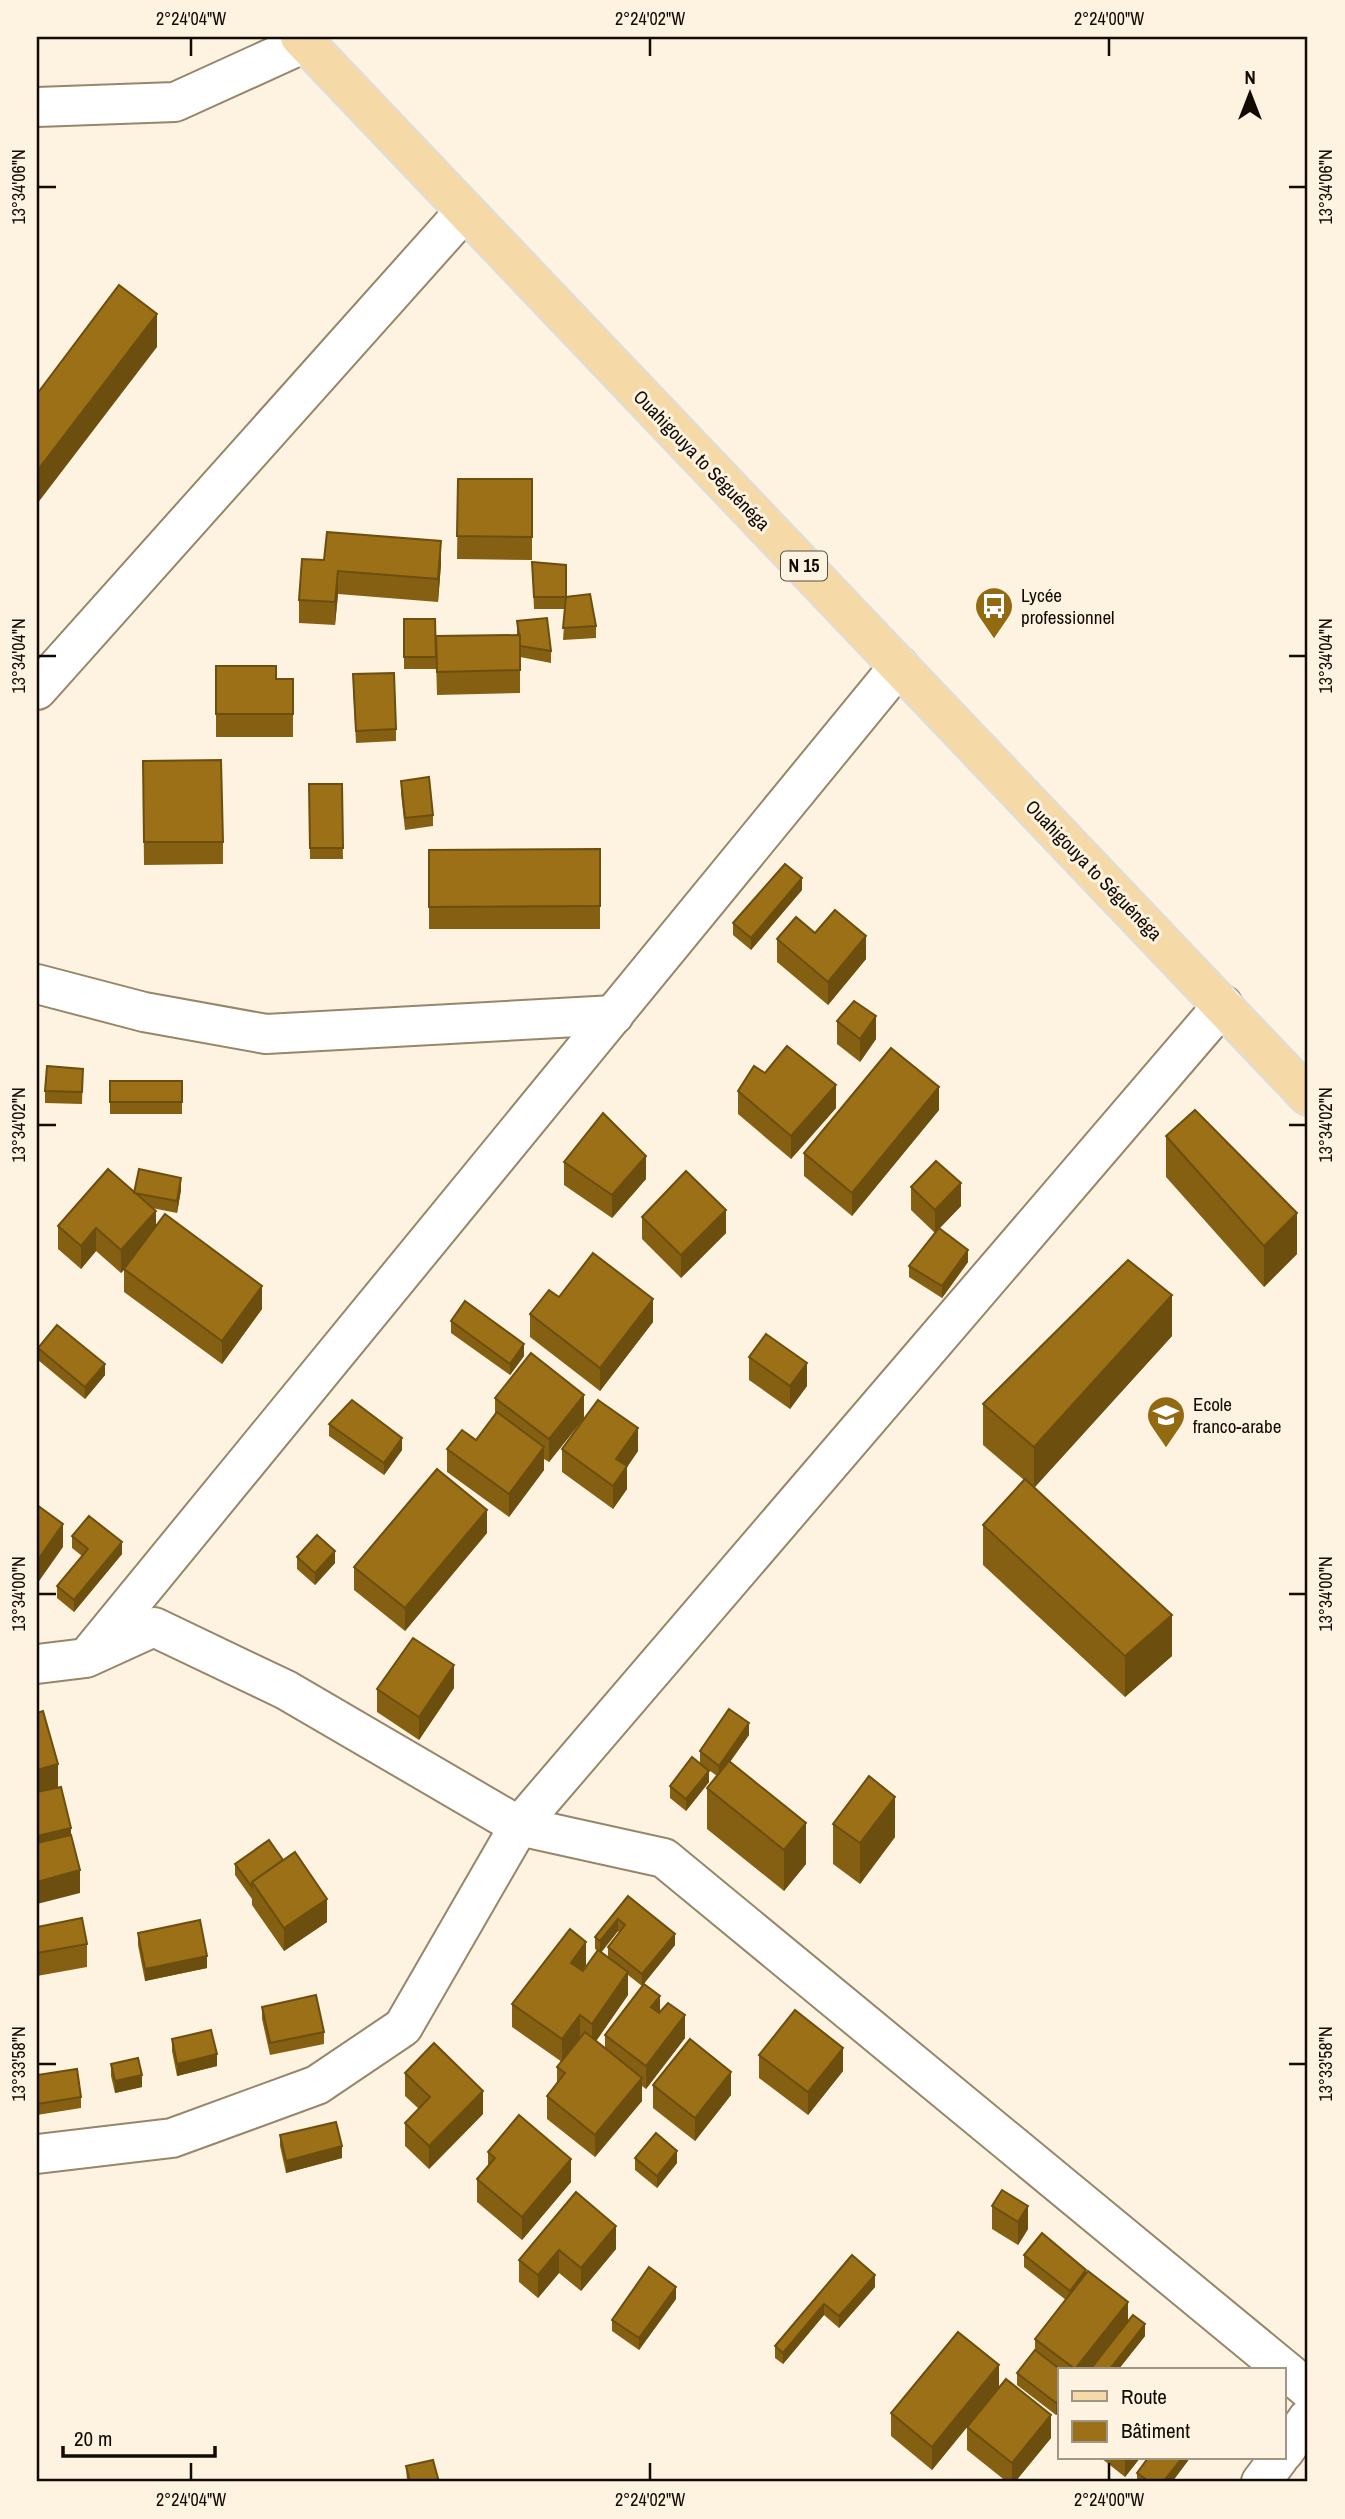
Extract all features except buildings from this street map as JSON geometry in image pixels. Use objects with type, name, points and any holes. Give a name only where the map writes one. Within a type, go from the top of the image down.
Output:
[{"type":"main road","name":"Ouahigouya to Séguénéga","points":[[302,40],[1308,1096]]},
{"type":"street","points":[[37,107],[175,102],[302,40]]},
{"type":"street","points":[[37,690],[465,211]]},
{"type":"street","points":[[86,1658],[899,666]]},
{"type":"street","points":[[37,984],[144,1012],[266,1034],[614,1015]]},
{"type":"street","points":[[37,2154],[172,2138],[317,2085],[403,2026],[519,1826],[1223,1006]]},
{"type":"street","points":[[37,1664],[86,1658],[154,1627],[286,1690],[519,1826],[664,1858],[1283,2368]]},
{"type":"street","points":[[1286,2371],[1308,2389]]},
{"type":"street","points":[[1286,2449],[1308,2418]]},
{"type":"street","points":[[1261,2482],[1278,2460]]},
{"type":"place","name":"Lycée professionnel","points":[[994,640]]},
{"type":"place","name":"Ecole franco-arabe","points":[[1166,1449]]}]
